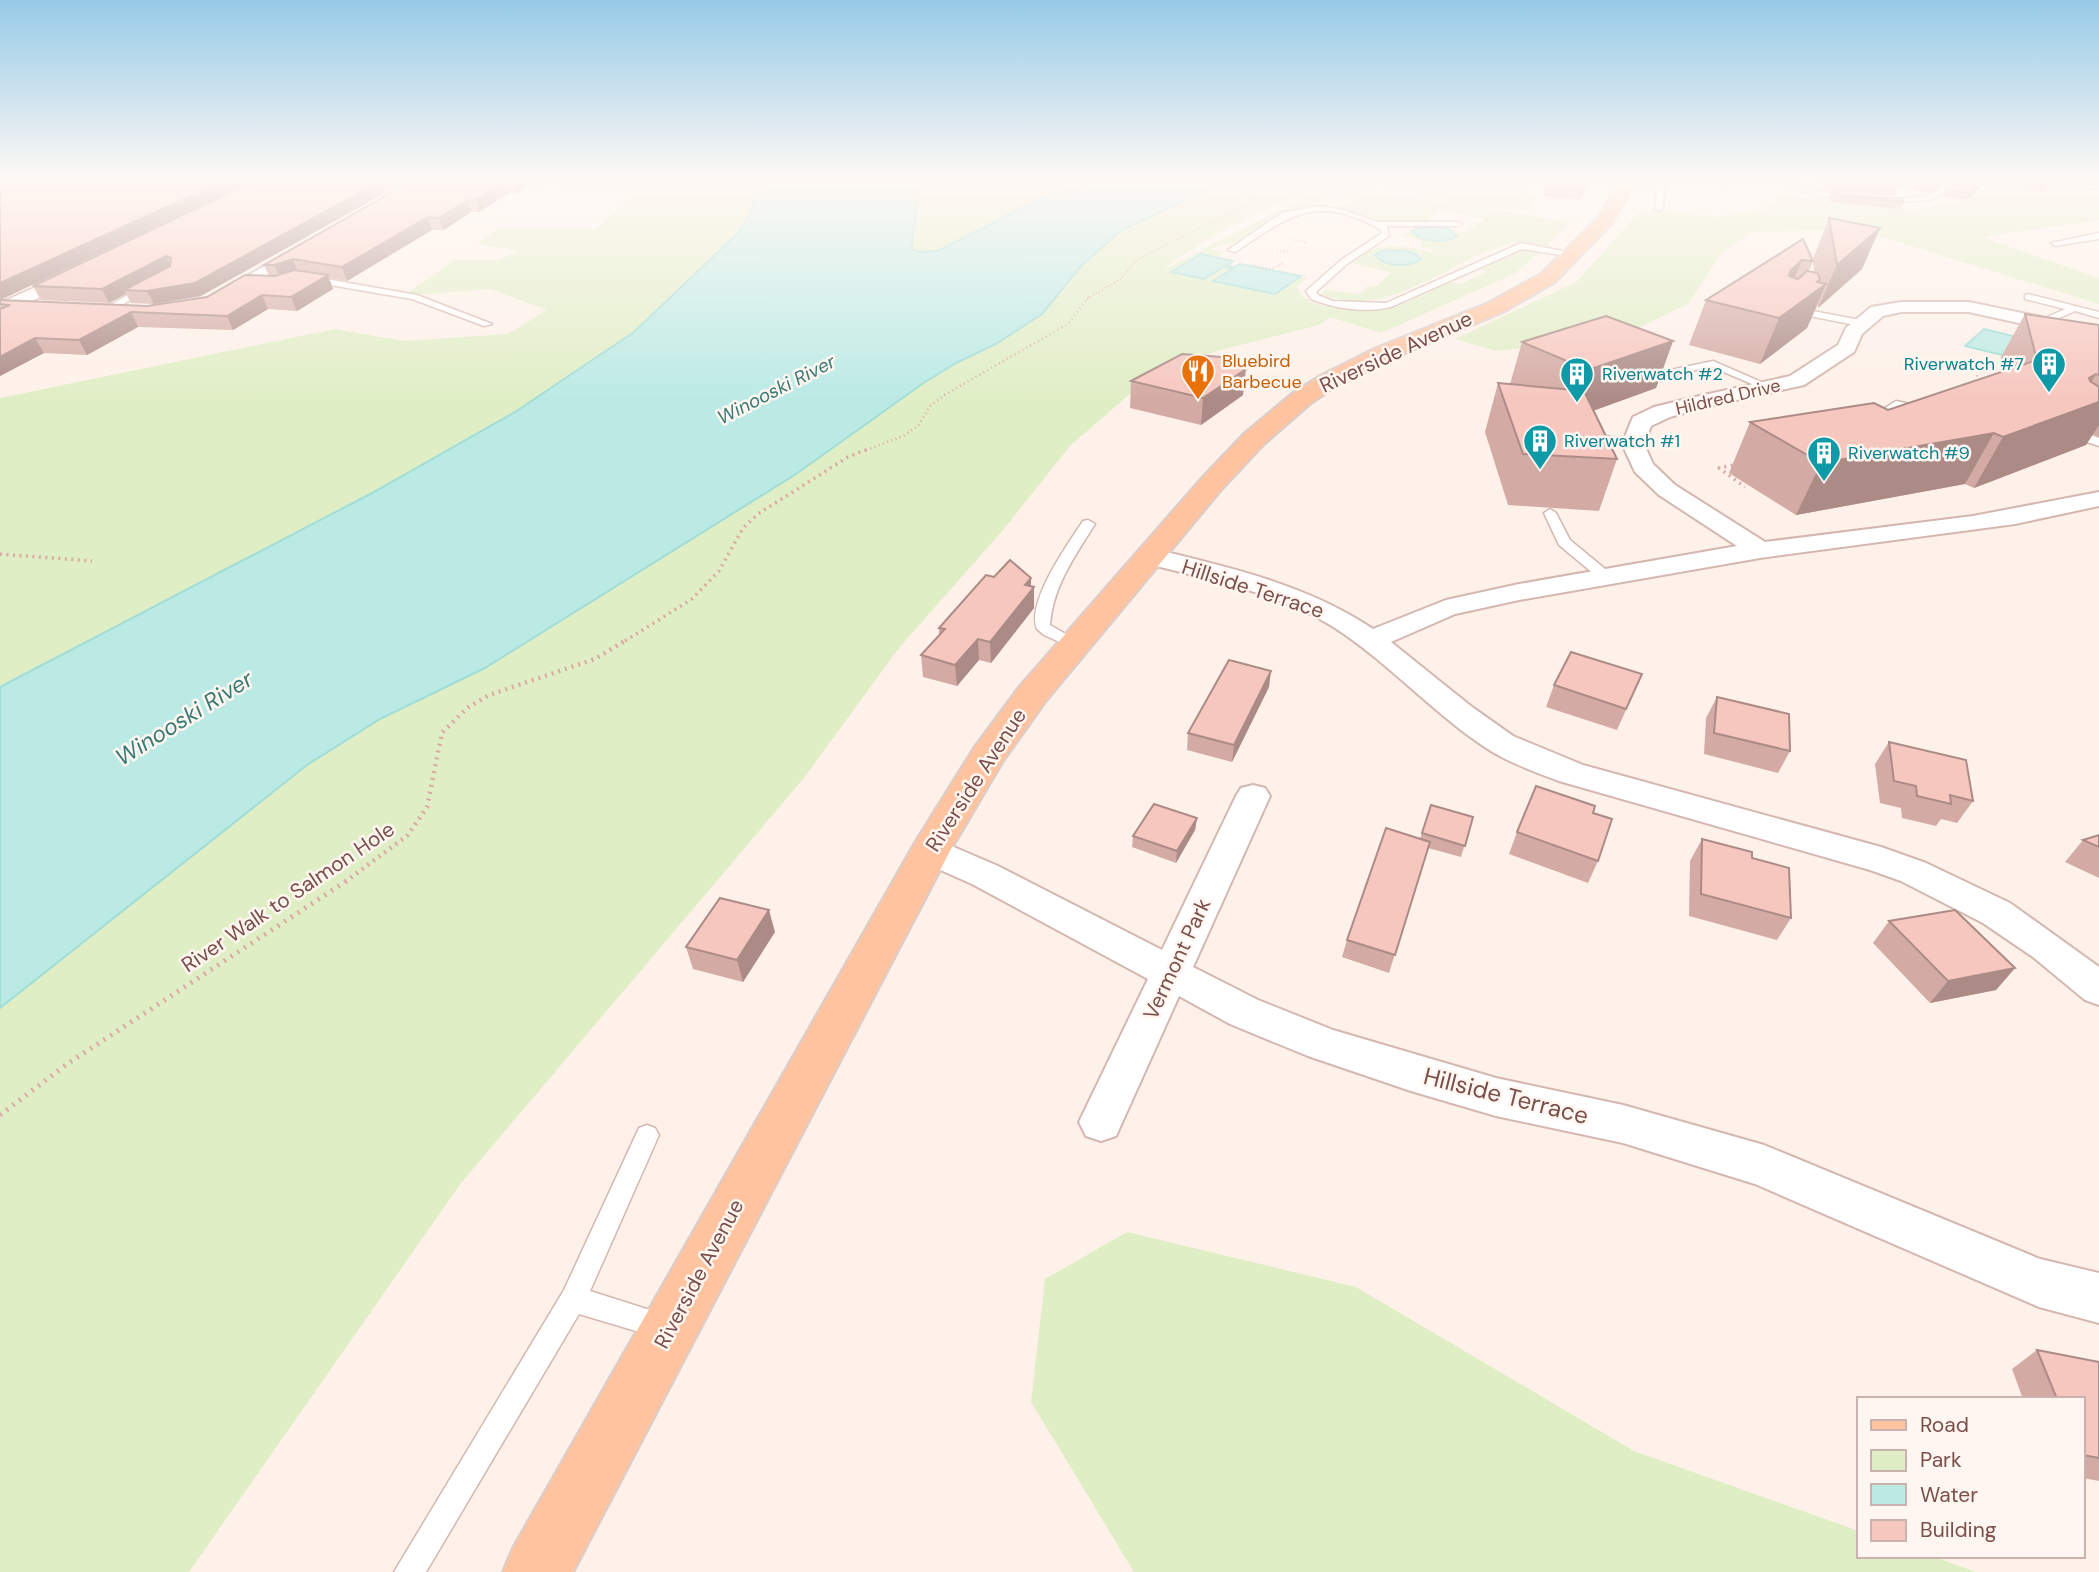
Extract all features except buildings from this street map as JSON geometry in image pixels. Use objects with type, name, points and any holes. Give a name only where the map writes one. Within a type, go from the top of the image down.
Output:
[{"type":"main road","name":"Riverside Avenue","points":[[537,1572],[930,851],[995,744],[1073,643],[1251,443],[1287,409],[1330,380],[1363,363],[1532,288],[1551,276],[1574,254]]},
{"type":"street","points":[[201,306],[298,252]]},
{"type":"street","points":[[3,309],[93,267]]},
{"type":"street","points":[[1860,323],[1877,311],[1929,305],[1990,311],[2041,323],[2099,344]]},
{"type":"street","points":[[3,309],[51,309]]},
{"type":"street","points":[[99,310],[146,312]]},
{"type":"street","name":"Hildred Drive","points":[[1633,444],[1641,422],[1662,412],[1797,381],[1847,348],[1860,323]]},
{"type":"street","points":[[1633,444],[1643,467],[1667,490],[1760,550]]},
{"type":"street","points":[[1369,641],[1446,608],[1605,576],[1760,550],[1996,519],[2099,499]]},
{"type":"street","name":"Hillside Terrace","points":[[1150,556],[1304,601],[1342,621],[1505,745],[1571,773],[1881,860],[1923,874],[1967,894],[2007,917],[2045,944],[2099,989]]},
{"type":"street","name":"Vermont Park","points":[[1101,1122],[1254,796]]},
{"type":"street","name":"Hillside Terrace","points":[[930,851],[985,875],[1244,1012],[1323,1044],[1496,1097],[1623,1124],[1752,1163],[2039,1283],[2099,1298]]},
{"type":"lane","points":[[1360,252],[1315,285],[1311,291],[1314,297],[1346,307],[1388,305],[1507,252]]},
{"type":"lane","points":[[1563,252],[1574,254]]},
{"type":"lane","points":[[298,278],[401,294],[487,324]]},
{"type":"lane","points":[[99,310],[161,281]]},
{"type":"lane","points":[[243,283],[263,284]]},
{"type":"lane","points":[[2028,297],[2099,315]]},
{"type":"lane","points":[[1777,318],[1793,298]]},
{"type":"lane","points":[[2041,323],[2074,308]]},
{"type":"lane","points":[[1786,309],[1860,323]]},
{"type":"lane","points":[[1642,377],[1713,364],[1770,387]]},
{"type":"lane","points":[[1866,422],[1900,403]]},
{"type":"lane","points":[[2068,428],[2080,436],[2099,442]]},
{"type":"lane","points":[[1575,436],[1633,444]]},
{"type":"lane","points":[[1550,513],[1564,542],[1605,576]]},
{"type":"lane","points":[[1073,643],[1042,626],[1042,610],[1050,587],[1088,524]]},
{"type":"lane","points":[[409,1572],[573,1299],[647,1135]]},
{"type":"lane","points":[[573,1299],[669,1328]]},
{"type":"path","name":"River Walk to Salmon Hole","points":[[0,1115],[67,1064],[368,867],[408,835],[427,807],[443,733],[467,708],[489,695],[595,659],[692,599],[719,571],[743,528],[758,514],[848,457],[903,436],[918,426],[930,406],[946,394],[1068,324],[1089,297],[1127,274],[1130,265],[1152,252]]},
{"type":"path","points":[[1968,392],[1975,385],[1981,363]]},
{"type":"path","points":[[1743,463],[1719,468],[1745,487]]},
{"type":"path","points":[[0,554],[92,561]]},
{"type":"green space","points":[[516,252],[718,252],[634,332],[515,412],[372,493],[0,687],[0,398],[335,329],[404,341],[508,334],[547,310],[491,289],[404,296],[454,260],[497,260]]},
{"type":"green space","points":[[1096,252],[1186,252],[1163,270],[1197,252],[1222,252],[1219,256],[1201,254],[1172,271],[1204,279],[1224,266],[1233,268],[1214,281],[1275,294],[1301,276],[1307,278],[1298,286],[1298,291],[1312,302],[1349,310],[1372,311],[1398,305],[1452,282],[1460,284],[1487,272],[1480,269],[1519,252],[1539,252],[1514,274],[1381,333],[1330,317],[1319,325],[1217,351],[1169,367],[1139,386],[1070,446],[1003,530],[899,648],[804,778],[461,1183],[189,1572],[0,1572],[0,1008],[307,765],[380,719],[485,668],[796,474],[925,382],[1061,294],[1083,264]]},
{"type":"green space","points":[[1367,252],[1485,252],[1394,295],[1347,301],[1322,294],[1325,290],[1359,294],[1368,286],[1375,287],[1391,273],[1352,263]]},
{"type":"green space","points":[[1603,252],[1722,252],[1688,304],[1617,338],[1496,351],[1455,339],[1576,282]]},
{"type":"green space","points":[[1932,252],[2025,252],[2099,278],[2099,304]]},
{"type":"green space","points":[[1127,1232],[1356,1287],[1634,1451],[1857,1530],[1857,1558],[1938,1558],[1976,1572],[1134,1572],[1031,1402],[1045,1279]]},
{"type":"water","name":"Winooski River","points":[[718,252],[1096,252],[1083,264],[1042,314],[996,344],[925,382],[796,474],[485,668],[380,719],[307,765],[0,1008],[0,687],[372,493],[515,412],[634,332]]},
{"type":"water","points":[[1379,252],[1411,252],[1421,259],[1410,264],[1397,265],[1384,262],[1375,255]]},
{"type":"water","points":[[1201,254],[1233,261],[1227,266],[1235,267],[1240,264],[1301,276],[1275,294],[1213,281],[1232,269],[1225,266],[1204,279],[1171,272]]},
{"type":"water","points":[[1984,329],[2029,340],[2010,357],[1965,346]]},
{"type":"place","name":"Riverwatch #7","points":[[2049,394]]},
{"type":"place","name":"Bluebird Barbecue","points":[[1198,401]]},
{"type":"place","name":"Riverwatch #2","points":[[1577,404]]},
{"type":"place","name":"Riverwatch #1","points":[[1540,471]]},
{"type":"place","name":"Riverwatch #9","points":[[1824,483]]}]
